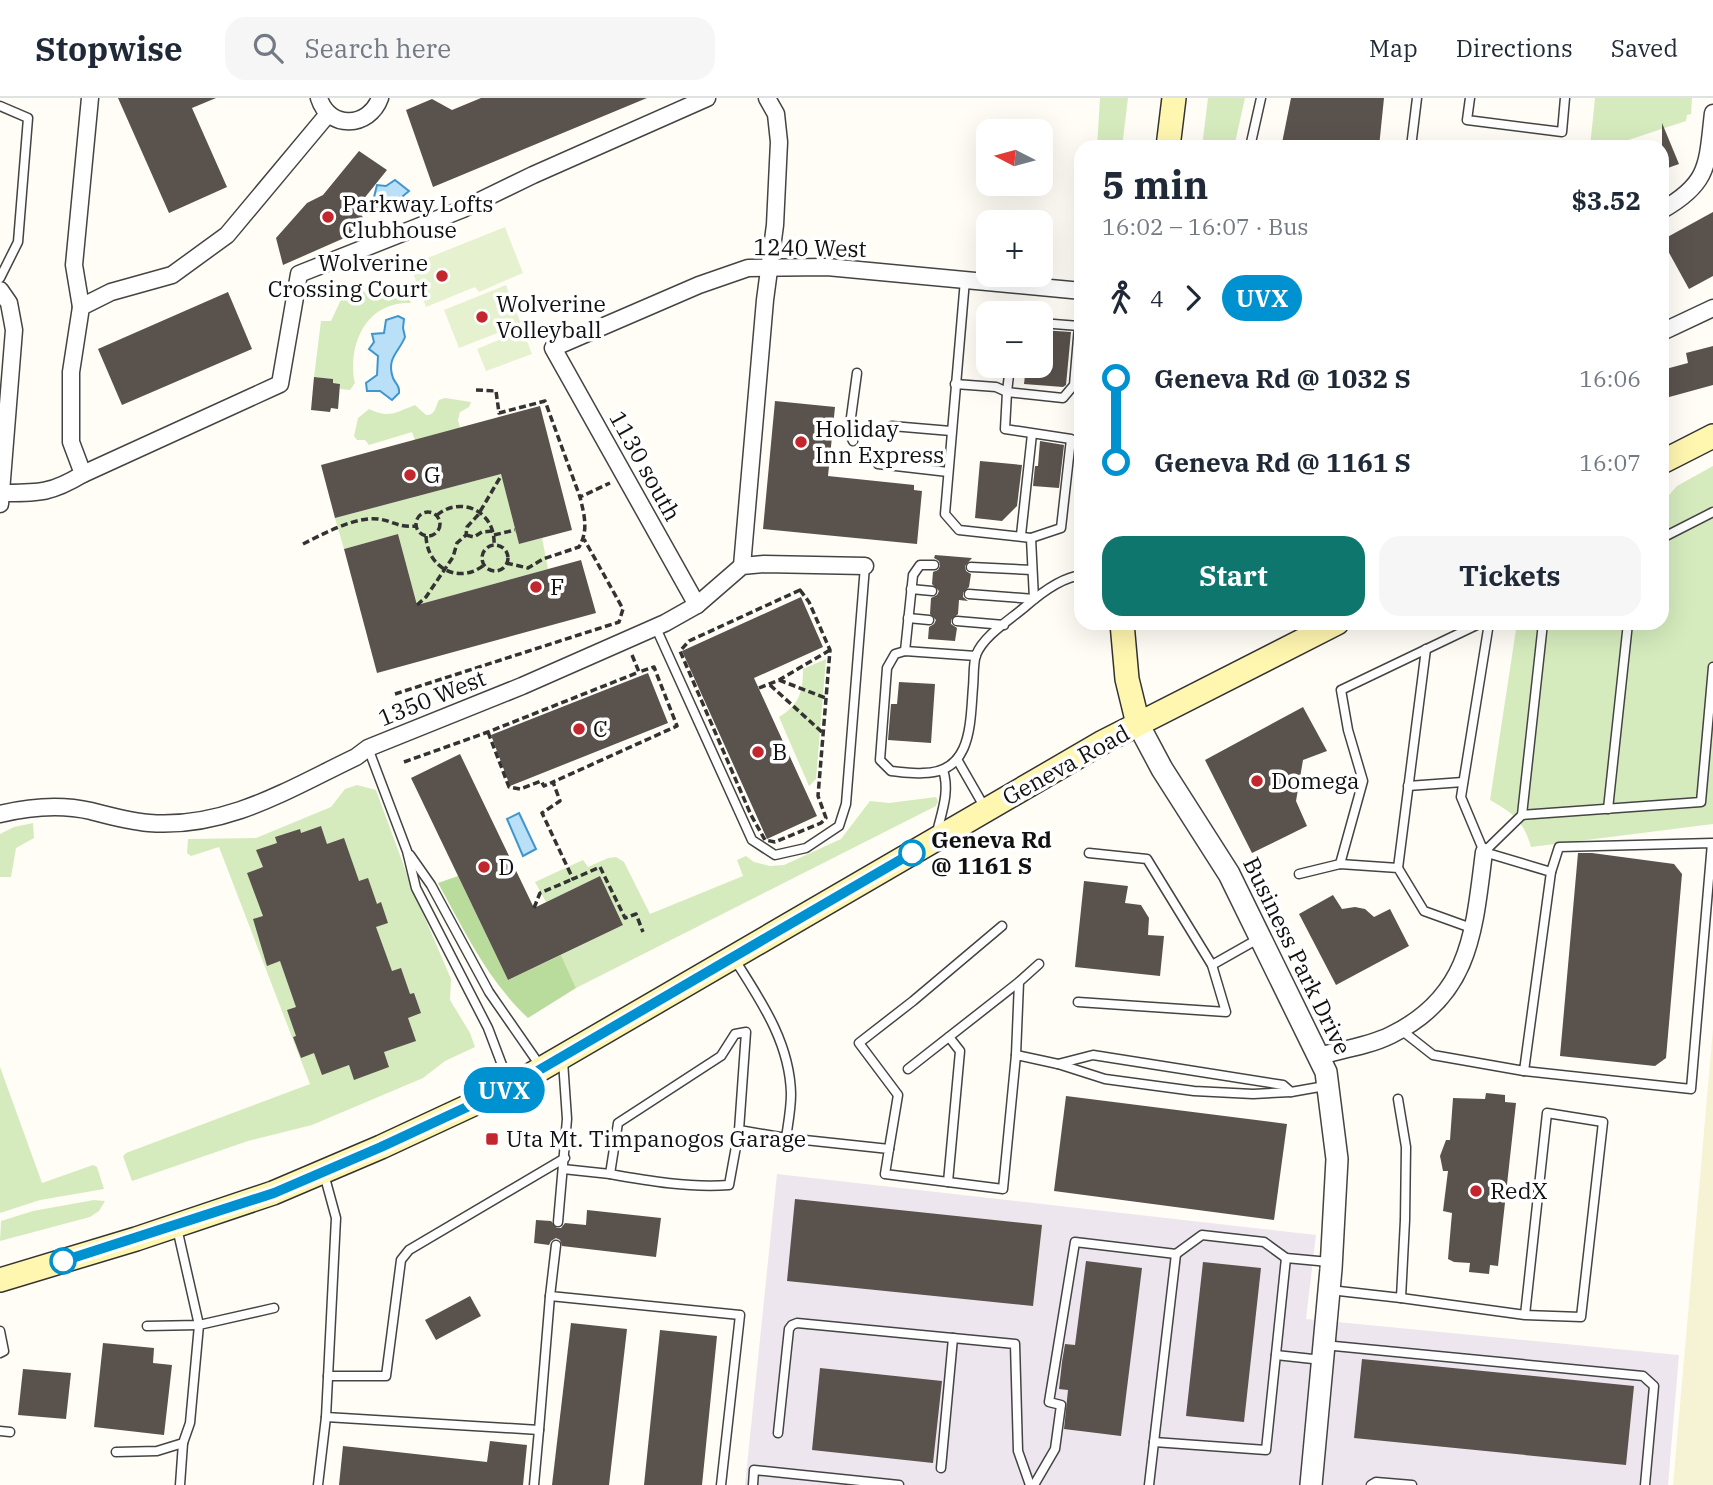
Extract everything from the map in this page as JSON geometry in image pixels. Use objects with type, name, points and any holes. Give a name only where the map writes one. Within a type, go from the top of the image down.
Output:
[{"type":"main road","points":[[1169,140],[1174,98]]},
{"type":"main road","points":[[1669,458],[1713,436]]},
{"type":"main road","points":[[1123,630],[1127,679],[1138,724]]},
{"type":"main road","name":"Geneva Road","points":[[0,1280],[274,1193],[510,1087],[1138,724],[1323,630]]},
{"type":"street","points":[[83,474],[71,442],[71,372],[81,307],[74,265],[90,98]]},
{"type":"street","points":[[319,98],[328,114],[343,121],[359,121],[373,112],[380,98]]},
{"type":"street","points":[[0,290],[9,303],[14,330],[1,498],[43,493],[62,487],[83,474],[280,384],[299,274],[463,209],[707,98]]},
{"type":"street","points":[[767,98],[776,114],[779,142],[771,267],[765,300],[742,566],[865,566]]},
{"type":"street","points":[[1669,206],[1683,198],[1700,181],[1708,153],[1713,113]]},
{"type":"street","points":[[81,307],[111,292],[172,275],[227,235],[328,114]]},
{"type":"street","name":"1240 West","points":[[553,348],[699,285],[748,268],[827,267],[1074,290]]},
{"type":"street","points":[[1669,329],[1713,308]]},
{"type":"street","name":"1130 south","points":[[553,348],[697,605]]},
{"type":"street","name":"1350 West","points":[[0,814],[39,807],[88,810],[122,820],[151,823],[206,821],[238,812],[279,795],[356,757],[368,748],[656,628],[697,605],[742,566]]},
{"type":"street","name":"Business Park Drive","points":[[1138,724],[1162,769],[1229,874],[1326,1072],[1336,1159],[1332,1262],[1311,1485]]},
{"type":"street","points":[[1318,1056],[1390,1035],[1442,998],[1463,964],[1474,929],[1484,852]]},
{"type":"lane","points":[[1252,140],[1261,98]]},
{"type":"lane","points":[[1412,140],[1417,98]]},
{"type":"lane","points":[[1470,98],[1467,120],[1562,132],[1565,98]]},
{"type":"lane","points":[[0,106],[28,118],[18,242],[0,278]]},
{"type":"lane","points":[[965,280],[945,514],[959,530],[1031,538],[1061,528],[1071,439],[1005,429],[1009,378]]},
{"type":"lane","points":[[1053,324],[1074,326]]},
{"type":"lane","points":[[853,441],[849,432],[856,373]]},
{"type":"lane","points":[[955,384],[996,387],[1007,392],[1063,398],[1074,385]]},
{"type":"lane","points":[[892,426],[951,431]]},
{"type":"lane","points":[[1021,535],[1032,434]]},
{"type":"lane","points":[[878,464],[948,472]]},
{"type":"lane","points":[[1669,534],[1713,512]]},
{"type":"lane","points":[[1031,538],[1034,599]]},
{"type":"lane","points":[[905,651],[913,575],[919,565],[934,565]]},
{"type":"lane","points":[[656,628],[752,840],[775,855],[806,848],[839,826],[846,804],[865,566]]},
{"type":"lane","points":[[971,567],[1032,570]]},
{"type":"lane","points":[[975,656],[905,651],[895,654],[887,668],[880,760],[891,771],[925,774],[943,770],[958,761],[963,753],[970,724],[975,656],[986,639],[1034,599],[1074,576]]},
{"type":"lane","points":[[911,589],[932,591]]},
{"type":"lane","points":[[969,594],[1034,599]]},
{"type":"lane","points":[[908,618],[929,620]]},
{"type":"lane","points":[[957,621],[1004,625]]},
{"type":"lane","points":[[1340,864],[1363,781],[1348,730],[1341,690],[1466,630]]},
{"type":"lane","points":[[1484,852],[1461,797],[1488,630]]},
{"type":"lane","points":[[1484,852],[1522,815],[1541,630]]},
{"type":"lane","points":[[1608,809],[1627,630]]},
{"type":"lane","points":[[1426,649],[1398,868],[1424,911],[1474,929]]},
{"type":"lane","points":[[1522,815],[1701,802],[1713,667]]},
{"type":"lane","points":[[368,748],[407,851],[416,888],[488,1028],[510,1087]]},
{"type":"lane","points":[[958,761],[986,810]]},
{"type":"lane","points":[[935,840],[946,794],[947,782],[943,770]]},
{"type":"lane","points":[[1408,786],[1463,782]]},
{"type":"lane","points":[[1400,1029],[1433,1055],[1524,1071],[1690,1089],[1712,844],[1559,847],[1551,872],[1524,1071]]},
{"type":"lane","points":[[407,851],[430,885],[489,992],[543,1069]]},
{"type":"lane","points":[[1484,852],[1551,872]]},
{"type":"lane","points":[[1078,1002],[1226,1012],[1212,965],[1147,859],[1088,853]]},
{"type":"lane","points":[[1299,874],[1340,864],[1398,868]]},
{"type":"lane","points":[[1002,926],[859,1043],[898,1096],[885,1174],[1003,1189],[1016,1055],[1019,982]]},
{"type":"lane","points":[[1212,965],[1261,937]]},
{"type":"lane","points":[[733,957],[769,1013],[782,1045],[791,1094],[786,1138]]},
{"type":"lane","points":[[908,1069],[1040,964]]},
{"type":"lane","points":[[563,1169],[659,1182],[729,1185],[739,1130],[746,1032],[736,1034],[721,1056],[618,1124],[610,1174]]},
{"type":"lane","points":[[948,1182],[960,1051],[949,1037]]},
{"type":"lane","points":[[1016,1055],[1058,1064],[1104,1079],[1194,1091],[1252,1094],[1291,1092],[1327,1085]]},
{"type":"lane","points":[[1058,1064],[1093,1055],[1283,1085],[1291,1092]]},
{"type":"lane","points":[[558,1222],[567,1119],[563,1058]]},
{"type":"lane","points":[[1398,1100],[1406,1147],[1401,1298]]},
{"type":"lane","points":[[1329,1290],[1525,1315],[1581,1317],[1604,1122],[1547,1114],[1525,1315]]},
{"type":"lane","points":[[739,1130],[889,1149]]},
{"type":"lane","points":[[328,1377],[386,1376],[401,1260],[409,1250],[565,1158]]},
{"type":"lane","points":[[318,1485],[326,1417],[336,1218],[323,1171]]},
{"type":"lane","points":[[177,1225],[199,1325],[190,1423],[183,1443],[180,1485]]},
{"type":"lane","points":[[1032,1485],[1055,1449],[1061,1405],[1049,1402],[1076,1242],[1176,1254],[1202,1235],[1264,1242],[1286,1258],[1332,1262]]},
{"type":"lane","points":[[534,1485],[556,1245]]},
{"type":"lane","points":[[1149,1485],[1176,1254]]},
{"type":"lane","points":[[1154,1443],[1266,1450],[1286,1258]]},
{"type":"lane","points":[[550,1296],[740,1315],[722,1485]]},
{"type":"lane","points":[[147,1326],[199,1325],[274,1308]]},
{"type":"lane","points":[[778,1433],[789,1329],[797,1323],[1015,1344],[1018,1451],[1032,1485]]},
{"type":"lane","points":[[0,1331],[4,1352],[0,1353]]},
{"type":"lane","points":[[941,1468],[953,1338]]},
{"type":"lane","points":[[1276,1355],[1324,1352],[1643,1376],[1654,1386],[1645,1485]]},
{"type":"lane","points":[[326,1417],[539,1430]]},
{"type":"lane","points":[[116,1452],[157,1451],[183,1443]]},
{"type":"lane","points":[[753,1485],[754,1470],[802,1480],[899,1485]]},
{"type":"lane","points":[[1371,1485],[1376,1482],[1412,1485]]},
{"type":"path","points":[[477,390],[496,391],[499,413],[545,401],[580,497],[586,522],[584,539],[579,547],[543,559],[527,568],[506,563]]},
{"type":"path","points":[[580,497],[624,475]]},
{"type":"path","points":[[417,605],[426,597],[453,557],[457,544],[466,535],[467,527],[480,512],[501,476]]},
{"type":"path","points":[[437,515],[457,506],[480,512],[493,533],[494,545]]},
{"type":"path","points":[[437,515],[427,512],[421,514],[416,526],[426,537],[431,558],[443,569],[453,573],[464,574],[484,565]]},
{"type":"path","points":[[426,537],[439,530],[437,515]]},
{"type":"path","points":[[303,544],[338,527],[375,519],[399,527],[416,526]]},
{"type":"path","points":[[466,535],[474,537],[482,532],[505,534],[515,530]]},
{"type":"path","points":[[396,694],[619,622],[623,609],[584,539]]},
{"type":"path","points":[[494,545],[499,545],[508,555],[503,568],[496,571],[484,565],[483,552],[494,545]]},
{"type":"path","points":[[800,590],[809,602],[830,650],[818,796],[826,818],[821,823],[775,842],[765,840],[751,815],[680,652],[689,641],[800,590]]},
{"type":"path","points":[[759,688],[779,680],[830,650]]},
{"type":"path","points":[[632,655],[639,672]]},
{"type":"path","points":[[404,762],[654,667],[677,726],[544,786],[541,781],[520,789],[509,787],[488,732]]},
{"type":"path","points":[[779,680],[826,698]]},
{"type":"path","points":[[769,684],[823,733]]},
{"type":"path","points":[[553,782],[560,801],[542,813],[573,879]]},
{"type":"path","points":[[534,908],[540,893],[600,867],[625,918],[636,914],[643,932]]},
{"type":"shaded area","points":[[1713,1029],[1713,1485],[1673,1485]]},
{"type":"shaded area","points":[[777,1174],[1316,1235],[1306,1319],[1679,1355],[1668,1485],[745,1485]]},
{"type":"green space","points":[[1100,98],[1128,98],[1123,140],[1097,140]]},
{"type":"green space","points":[[1208,98],[1245,98],[1236,140],[1203,140]]},
{"type":"green space","points":[[1595,98],[1692,98],[1691,114],[1687,115],[1686,121],[1628,140],[1591,140]]},
{"type":"green space","points":[[505,227],[523,273],[479,292],[475,287],[426,307],[410,265]]},
{"type":"green space","name":"Wolverine Volleyball","points":[[506,285],[521,324],[459,348],[444,310]]},
{"type":"green space","points":[[362,286],[370,297],[402,287],[410,294],[411,303],[395,304],[371,317],[357,340],[353,369],[355,383],[350,390],[340,389],[340,384],[333,383],[333,379],[314,377],[321,321],[331,321],[345,291]]},
{"type":"green space","points":[[523,330],[532,354],[486,371],[477,349]]},
{"type":"green space","points":[[445,398],[471,402],[469,407],[460,412],[460,428],[415,440],[412,432],[369,445],[365,440],[357,440],[354,436],[358,418],[369,409],[388,414],[415,405],[429,415],[439,400]]},
{"type":"green space","points":[[1713,466],[1713,824],[1531,847],[1525,830],[1517,819],[1490,800],[1516,630],[1669,630],[1669,495],[1677,486]]},
{"type":"green space","points":[[501,474],[519,544],[542,538],[548,569],[417,605],[398,534],[344,549],[335,518]]},
{"type":"green space","points":[[826,659],[816,779],[809,786],[779,717],[791,708],[798,697],[803,669]]},
{"type":"green space","points":[[357,785],[376,790],[412,888],[451,979],[450,1000],[470,1033],[475,1047],[445,1061],[423,1078],[312,1125],[248,1141],[132,1181],[123,1156],[126,1153],[310,1084],[219,847],[191,856],[187,853],[188,839],[256,838],[331,807],[345,789]]},
{"type":"green space","points":[[936,797],[936,806],[576,988],[561,955],[623,925],[600,876],[546,902],[535,882],[583,860],[588,867],[616,857],[624,862],[650,914],[743,876],[737,860],[746,856],[754,862],[770,866],[784,865],[841,839],[870,801],[889,803]]},
{"type":"green space","points":[[33,823],[34,838],[16,848],[11,877],[0,877],[0,834],[14,827]]},
{"type":"green space","points":[[458,876],[508,980],[561,955],[576,988],[528,1018],[489,971],[438,883]]},
{"type":"green space","points":[[0,1067],[42,1183],[93,1165],[97,1167],[104,1189],[40,1200],[0,1213]]},
{"type":"green space","points":[[94,1200],[105,1201],[99,1211],[90,1217],[0,1241],[1,1221],[33,1211]]},
{"type":"water","points":[[395,180],[409,191],[403,196],[405,203],[387,210],[376,210],[377,202],[373,201],[377,185],[386,186]]},
{"type":"water","points":[[398,316],[404,319],[405,337],[391,365],[399,390],[392,400],[380,391],[367,391],[366,383],[377,375],[378,356],[369,349],[374,342],[372,334],[384,333],[386,320]]},
{"type":"water","points":[[519,813],[536,849],[523,856],[507,819]]},
{"type":"building","points":[[118,98],[216,98],[192,108],[227,187],[169,213]]},
{"type":"building","points":[[481,98],[647,98],[433,187],[406,110],[432,99],[452,110]]},
{"type":"building","points":[[1291,98],[1384,98],[1380,140],[1283,140]]},
{"type":"building","points":[[1662,123],[1679,164],[1669,168],[1669,140],[1662,140]]},
{"type":"building","name":"Parkway Lofts Clubhouse","points":[[359,151],[387,170],[358,206],[367,228],[283,265],[276,238],[307,203],[323,195]]},
{"type":"building","points":[[1713,212],[1713,276],[1689,289],[1669,253],[1669,236]]},
{"type":"building","points":[[228,292],[252,349],[122,405],[98,349]]},
{"type":"building","points":[[1053,331],[1071,332],[1066,385],[1024,384],[1025,378],[1053,378]]},
{"type":"building","points":[[1713,346],[1713,385],[1669,397],[1669,368],[1688,363],[1686,353]]},
{"type":"building","points":[[314,377],[333,379],[333,383],[340,384],[338,409],[331,408],[330,412],[311,410]]},
{"type":"building","name":"Holiday Inn Express","points":[[775,401],[835,407],[828,476],[914,485],[914,490],[922,491],[917,544],[763,529]]},
{"type":"building","name":"G","points":[[540,406],[572,530],[519,544],[501,474],[335,518],[321,465]]},
{"type":"building","points":[[1040,441],[1064,445],[1059,488],[1033,486]]},
{"type":"building","points":[[980,461],[1022,465],[1017,506],[1002,521],[975,518]]},
{"type":"building","name":"F","points":[[398,534],[417,605],[581,560],[596,613],[377,673],[344,549]]},
{"type":"building","points":[[935,555],[972,558],[965,566],[966,571],[971,574],[969,587],[963,593],[963,597],[968,601],[959,600],[958,614],[951,620],[951,624],[957,628],[955,641],[928,639],[929,627],[936,620],[930,614],[931,598],[939,591],[932,584],[933,572],[940,566],[939,561],[934,558]]},
{"type":"building","name":"B","points":[[801,597],[823,647],[754,678],[817,816],[767,839],[682,651]]},
{"type":"building","name":"C","points":[[648,673],[668,723],[510,786],[491,735]]},
{"type":"building","points":[[899,682],[935,684],[931,743],[888,740],[891,704],[897,704]]},
{"type":"building","name":"Domega","points":[[1303,707],[1327,751],[1303,760],[1296,801],[1307,826],[1252,853],[1205,760]]},
{"type":"building","name":"D","points":[[460,754],[534,908],[600,876],[623,925],[508,980],[411,778]]},
{"type":"building","points":[[321,826],[327,844],[344,838],[359,881],[368,878],[377,904],[381,902],[388,923],[376,927],[392,971],[401,968],[410,994],[414,993],[421,1013],[408,1018],[416,1041],[384,1052],[389,1067],[354,1080],[349,1065],[322,1075],[314,1053],[301,1058],[287,1010],[296,1007],[280,961],[267,966],[253,919],[263,916],[247,873],[263,867],[256,850],[277,843],[275,837],[300,829],[301,833]]},
{"type":"building","points":[[1578,853],[1674,864],[1682,874],[1666,1058],[1655,1066],[1560,1056]]},
{"type":"building","points":[[1084,881],[1128,886],[1125,903],[1141,905],[1149,918],[1148,935],[1164,936],[1160,976],[1075,967]]},
{"type":"building","points":[[1333,895],[1342,909],[1365,909],[1374,917],[1390,909],[1409,946],[1336,985],[1299,914]]},
{"type":"building","name":"RedX","points":[[1486,1093],[1505,1095],[1505,1102],[1516,1103],[1498,1266],[1490,1265],[1489,1274],[1469,1272],[1470,1263],[1448,1259],[1452,1213],[1443,1211],[1448,1171],[1443,1171],[1440,1156],[1446,1140],[1450,1140],[1453,1098],[1485,1099]]},
{"type":"building","points":[[1066,1096],[1287,1124],[1274,1220],[1054,1191]]},
{"type":"building","points":[[795,1199],[1042,1225],[1033,1306],[787,1281]]},
{"type":"building","points":[[587,1210],[661,1218],[656,1257],[562,1246],[556,1238],[549,1245],[534,1243],[536,1220],[551,1221],[557,1228],[561,1228],[565,1223],[586,1225]]},
{"type":"building","points":[[1086,1261],[1142,1268],[1121,1436],[1064,1429],[1068,1390],[1059,1389],[1062,1362],[1065,1344],[1075,1345]]},
{"type":"building","points":[[1203,1262],[1261,1268],[1244,1422],[1186,1416]]},
{"type":"building","points":[[470,1296],[481,1316],[436,1340],[425,1320]]},
{"type":"building","points":[[571,1323],[627,1329],[609,1485],[552,1485]]},
{"type":"building","points":[[660,1330],[717,1336],[702,1485],[644,1485]]},
{"type":"building","points":[[103,1343],[154,1348],[153,1363],[172,1365],[164,1435],[94,1427]]},
{"type":"building","points":[[1362,1359],[1634,1386],[1626,1465],[1354,1438]]},
{"type":"building","points":[[820,1368],[942,1381],[933,1463],[812,1450]]},
{"type":"building","points":[[23,1369],[71,1373],[66,1419],[18,1415]]},
{"type":"building","points":[[490,1441],[527,1445],[523,1485],[339,1485],[343,1446],[487,1462]]},
{"type":"bus line","name":"UVX","points":[[63,1261],[274,1193],[510,1087],[912,853]]},
{"type":"place","name":"Parkway Lofts Clubhouse","points":[[328,217]]},
{"type":"place","name":"Wolverine Crossing Court","points":[[442,276]]},
{"type":"place","name":"Wolverine Volleyball","points":[[482,317]]},
{"type":"place","name":"Holiday Inn Express","points":[[801,442]]},
{"type":"place","name":"G","points":[[410,475]]},
{"type":"place","name":"F","points":[[536,587]]},
{"type":"place","name":"C","points":[[579,729]]},
{"type":"place","name":"B","points":[[758,752]]},
{"type":"place","name":"Domega","points":[[1257,781]]},
{"type":"place","name":"Geneva Rd @ 1161 S","points":[[912,853]]},
{"type":"place","name":"D","points":[[484,867]]},
{"type":"place","name":"Uta Mt. Timpanogos Garage","points":[[492,1139]]},
{"type":"place","name":"RedX","points":[[1476,1191]]}]
